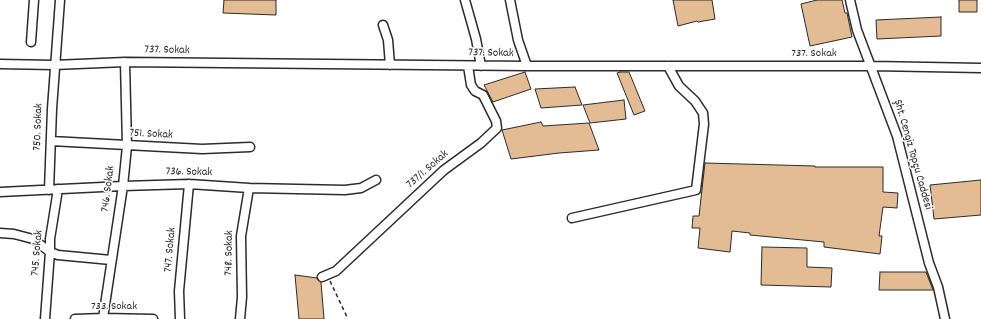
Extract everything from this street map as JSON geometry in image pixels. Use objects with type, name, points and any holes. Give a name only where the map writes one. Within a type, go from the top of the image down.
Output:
[{"type":"street","points":[[31,42],[34,0]]},
{"type":"street","name":"750. Sokak","points":[[49,190],[54,65],[60,0]]},
{"type":"street","points":[[465,0],[476,39],[481,66]]},
{"type":"street","points":[[510,0],[518,40],[527,66]]},
{"type":"street","name":"Şht. Cengiz Topçu Caddesi","points":[[850,0],[857,30],[872,66],[897,136],[929,263],[938,287],[946,319]]},
{"type":"street","points":[[384,26],[388,40],[390,65]]},
{"type":"street","name":"737. Sokak","points":[[0,64],[54,65],[125,62],[468,66],[872,66],[981,68]]},
{"type":"street","name":"746. Sokak","points":[[103,318],[123,186],[126,146],[125,62]]},
{"type":"street","name":"737/1. Sokak","points":[[324,276],[336,271],[444,170],[481,143],[497,128],[496,121],[483,95],[475,91],[471,85],[468,66]]},
{"type":"street","points":[[572,218],[696,190],[704,124],[703,113],[695,101],[678,86],[668,66]]},
{"type":"street","name":"751. Sokak","points":[[51,141],[202,149],[250,147]]},
{"type":"street","name":"736. Sokak","points":[[0,192],[189,184],[248,188],[345,190],[361,188],[376,180]]},
{"type":"street","name":"747. Sokak","points":[[180,319],[179,291],[189,184]]},
{"type":"street","name":"748. Sokak","points":[[240,319],[242,297],[241,236],[248,188]]},
{"type":"street","name":"745. Sokak","points":[[45,319],[50,239],[58,189]]},
{"type":"street","points":[[0,233],[14,234],[33,239],[50,252],[58,255],[111,260]]},
{"type":"street","name":"733. Sokak","points":[[75,319],[153,319]]},
{"type":"path","points":[[324,276],[348,319]]},
{"type":"building","points":[[224,0],[276,0],[276,15],[223,13]]},
{"type":"building","points":[[673,0],[712,0],[715,19],[697,21],[678,26]]},
{"type":"building","points":[[817,0],[842,0],[845,13],[847,13],[852,37],[810,46],[801,4]]},
{"type":"building","points":[[959,0],[977,0],[977,12],[959,12]]},
{"type":"building","points":[[941,17],[941,36],[877,39],[876,20]]},
{"type":"building","points":[[525,72],[531,89],[493,102],[484,85]]},
{"type":"building","points":[[629,72],[645,111],[634,115],[617,73]]},
{"type":"building","points":[[575,87],[582,105],[541,108],[535,89]]},
{"type":"building","points":[[624,100],[626,119],[590,123],[583,105]]},
{"type":"building","points":[[541,122],[543,126],[589,123],[599,150],[511,159],[502,130]]},
{"type":"building","points":[[705,163],[815,167],[883,167],[883,192],[898,193],[897,208],[883,207],[879,236],[882,236],[880,254],[824,247],[824,242],[750,235],[750,233],[732,231],[730,252],[698,248],[700,228],[692,228],[693,216],[699,216]]},
{"type":"building","points":[[981,180],[981,215],[934,219],[930,185]]},
{"type":"building","points":[[762,247],[807,248],[807,267],[832,268],[831,287],[761,285]]},
{"type":"building","points":[[880,272],[926,272],[933,290],[879,290]]},
{"type":"building","points":[[295,275],[317,278],[321,282],[324,319],[299,319]]}]
